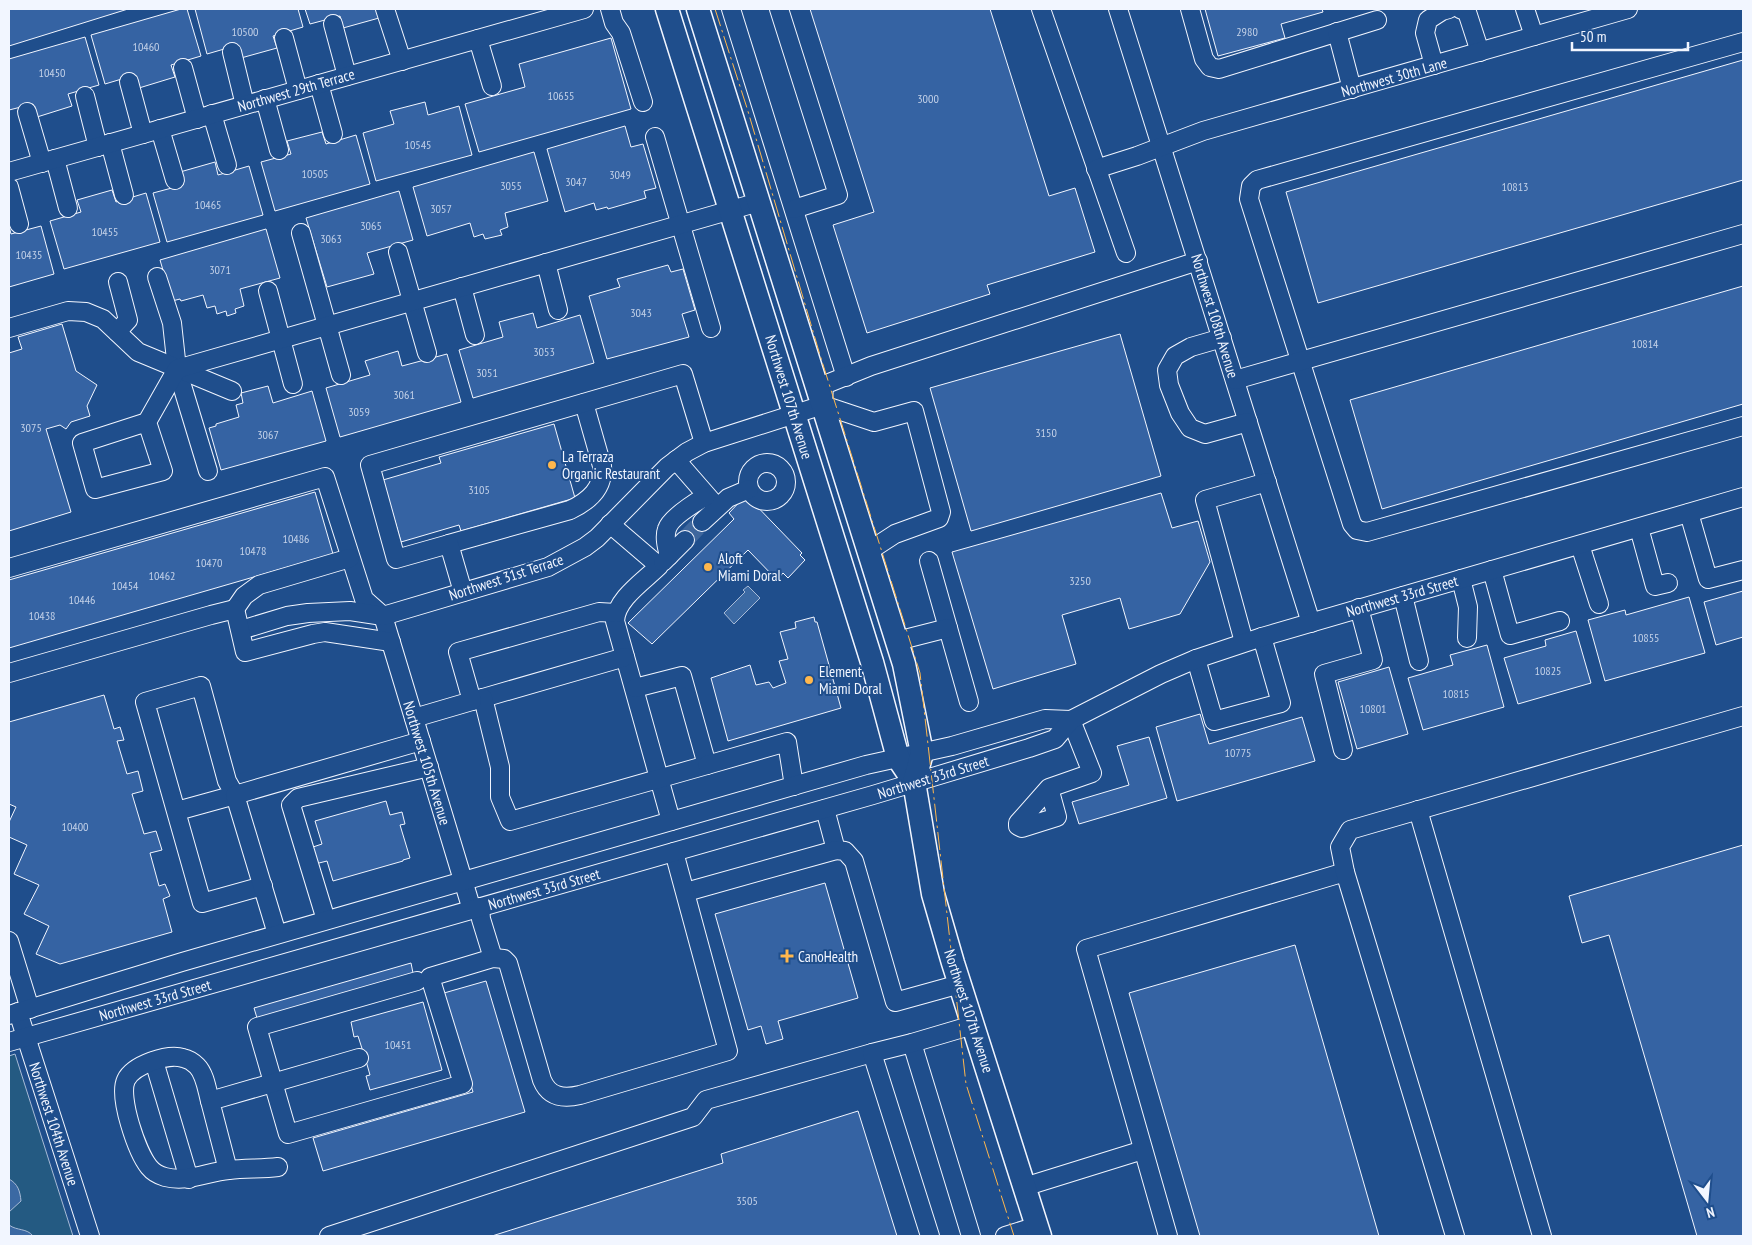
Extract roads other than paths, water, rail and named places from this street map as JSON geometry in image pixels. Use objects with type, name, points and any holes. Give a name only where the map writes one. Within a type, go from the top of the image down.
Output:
[{"type":"main road","name":"Northwest 107th Avenue","points":[[667,9],[875,670],[898,758],[914,782],[933,894],[1038,1231]]},
{"type":"main road","name":"Northwest 107th Avenue","points":[[698,9],[909,683],[922,754],[914,782]]},
{"type":"street","points":[[385,9],[402,61]]},
{"type":"street","name":"Northwest 29th Terrace","points":[[9,172],[584,9]]},
{"type":"street","points":[[610,9],[614,23],[621,33],[643,102]]},
{"type":"street","points":[[731,9],[846,376]]},
{"type":"street","points":[[778,9],[838,195],[794,208]]},
{"type":"street","points":[[1041,9],[1126,252]]},
{"type":"street","name":"Northwest 108th Avenue","points":[[1118,9],[1310,623]]},
{"type":"street","points":[[1190,9],[1204,59],[1210,67],[1219,69],[1377,20]]},
{"type":"street","points":[[1434,65],[1425,32],[1428,20],[1449,9]]},
{"type":"street","points":[[1460,9],[1467,12],[1480,52]]},
{"type":"street","points":[[1526,9],[1534,36]]},
{"type":"street","name":"Northwest 30th Lane","points":[[1096,169],[1203,131],[1628,9]]},
{"type":"street","points":[[333,24],[347,76]]},
{"type":"street","points":[[1337,32],[1352,89]]},
{"type":"street","points":[[284,38],[298,90]]},
{"type":"street","points":[[478,39],[492,86]]},
{"type":"street","points":[[1743,42],[1257,180],[1251,186],[1249,199],[1352,524],[1357,530],[1367,532],[1743,426]]},
{"type":"street","points":[[232,52],[245,105]]},
{"type":"street","points":[[183,68],[227,165]]},
{"type":"street","points":[[129,82],[143,134]]},
{"type":"street","points":[[319,84],[333,134]]},
{"type":"street","points":[[85,96],[124,195]]},
{"type":"street","points":[[265,99],[279,150]]},
{"type":"street","points":[[27,112],[68,208]]},
{"type":"street","points":[[160,129],[175,180]]},
{"type":"street","points":[[655,137],[712,328]]},
{"type":"street","points":[[9,187],[20,224]]},
{"type":"street","points":[[147,422],[163,470],[95,489],[82,443],[147,422],[177,370],[759,202]]},
{"type":"street","points":[[301,233],[341,375]]},
{"type":"street","points":[[1235,380],[1743,234]]},
{"type":"street","points":[[398,252],[427,353]]},
{"type":"street","points":[[869,551],[895,534],[940,518],[941,512],[914,410],[874,422],[823,405],[824,386],[880,363],[1198,261]]},
{"type":"street","points":[[546,263],[558,310]]},
{"type":"street","points":[[157,276],[172,323],[177,370],[208,471]]},
{"type":"street","points":[[116,332],[128,320],[118,282]]},
{"type":"street","points":[[462,287],[474,335]]},
{"type":"street","points":[[268,291],[293,384]]},
{"type":"street","points":[[9,328],[68,311],[86,312],[103,320],[138,352],[177,370],[232,391]]},
{"type":"street","points":[[1222,338],[1191,347],[1175,356],[1167,370],[1169,385],[1180,413],[1190,428],[1205,434],[1248,422]]},
{"type":"street","points":[[584,403],[603,474],[600,484],[592,496],[581,505],[570,510],[396,559],[370,464],[683,374],[704,443]]},
{"type":"street","name":"Northwest 31st Terrace","points":[[383,616],[558,563],[585,547],[676,460],[704,443],[823,405]]},
{"type":"street","points":[[676,460],[712,501]]},
{"type":"street","points":[[9,568],[325,477],[364,599],[383,616]]},
{"type":"street","points":[[1244,642],[1205,500],[1267,482]]},
{"type":"street","points":[[664,561],[667,527],[687,507],[728,498],[749,489]]},
{"type":"street","name":"Northwest 33rd Street","points":[[9,1042],[825,809],[1049,741],[1055,739],[1071,720],[1161,674],[1244,642],[1743,497]]},
{"type":"street","points":[[702,522],[712,501]]},
{"type":"street","points":[[1689,513],[1708,580],[1743,570]]},
{"type":"street","points":[[610,524],[664,561]]},
{"type":"street","points":[[1639,528],[1655,586],[1668,583]]},
{"type":"street","points":[[671,821],[615,621],[616,614],[623,600],[685,540]]},
{"type":"street","points":[[449,544],[463,592]]},
{"type":"street","points":[[1580,544],[1598,604]]},
{"type":"street","points":[[9,673],[211,615],[235,610],[244,596],[259,585],[350,558]]},
{"type":"street","points":[[929,561],[969,702]]},
{"type":"street","points":[[1492,570],[1510,635],[1560,621]]},
{"type":"street","points":[[1460,579],[1468,607],[1467,638]]},
{"type":"street","points":[[1403,596],[1419,661]]},
{"type":"street","points":[[1343,750],[1324,674],[1373,660],[1360,608]]},
{"type":"street","points":[[235,610],[245,652],[325,632],[391,642]]},
{"type":"street","points":[[240,630],[287,616],[308,612],[350,611],[383,616]]},
{"type":"street","points":[[616,614],[599,612],[458,652],[477,699],[500,767],[500,798],[510,821],[787,742],[794,786]]},
{"type":"street","name":"Northwest 105th Avenue","points":[[383,616],[463,881],[481,919],[493,958]]},
{"type":"street","points":[[897,641],[948,628]]},
{"type":"street","points":[[1196,659],[1214,721],[1281,702],[1262,637]]},
{"type":"street","points":[[414,718],[625,657]]},
{"type":"street","points":[[635,688],[682,676],[707,765]]},
{"type":"street","points":[[263,886],[202,903],[144,702],[201,686],[227,781],[235,795],[263,886],[277,934]]},
{"type":"street","points":[[1455,1236],[1345,872],[1340,846],[1350,830],[1743,716]]},
{"type":"street","name":"Northwest 33rd Street","points":[[19,1012],[277,934],[866,765],[922,754],[1045,719],[1071,720]]},
{"type":"street","points":[[1049,788],[1092,773],[1071,720]]},
{"type":"street","points":[[177,811],[421,741]]},
{"type":"street","points":[[326,920],[291,805],[298,798],[429,767]]},
{"type":"street","points":[[825,809],[836,850]]},
{"type":"street","points":[[1418,810],[1542,1236]]},
{"type":"street","points":[[686,892],[836,850],[845,851],[854,860],[895,1002],[960,984]]},
{"type":"street","points":[[417,981],[257,1027],[288,1134],[463,1084],[430,976],[493,958],[504,959],[508,963],[542,1080],[549,1091],[559,1097],[573,1097],[728,1051],[674,852]]},
{"type":"street","points":[[1168,1236],[1086,949],[1345,872]]},
{"type":"street","name":"Northwest 104th Avenue","points":[[9,941],[19,1012],[90,1236]]},
{"type":"street","points":[[329,1236],[693,1117],[706,1100],[872,1053],[912,1044],[973,1025]]},
{"type":"street","points":[[912,1044],[971,1236]]},
{"type":"street","points":[[872,1053],[930,1236]]},
{"type":"street","points":[[228,1170],[201,1072],[191,1061],[182,1057],[172,1057],[137,1067],[129,1074],[125,1082],[124,1093],[129,1117],[140,1152],[148,1166],[155,1172],[163,1176],[189,1178],[228,1170],[278,1167]]},
{"type":"street","points":[[210,1101],[359,1058]]},
{"type":"street","points":[[154,1061],[189,1178]]},
{"type":"street","points":[[1024,1187],[1143,1150]]},
{"type":"street","points":[[1005,1236],[1038,1231]]},
{"type":"tunnel","points":[[685,540],[702,522]]},
{"type":"place","name":"La Terraza Organic Restaurant","points":[[552,465]]},
{"type":"place","name":"Aloft Miami Doral","points":[[708,567]]},
{"type":"place","name":"Element Miami Doral","points":[[809,680]]},
{"type":"place","name":"CanoHealth","points":[[787,956]]}]
